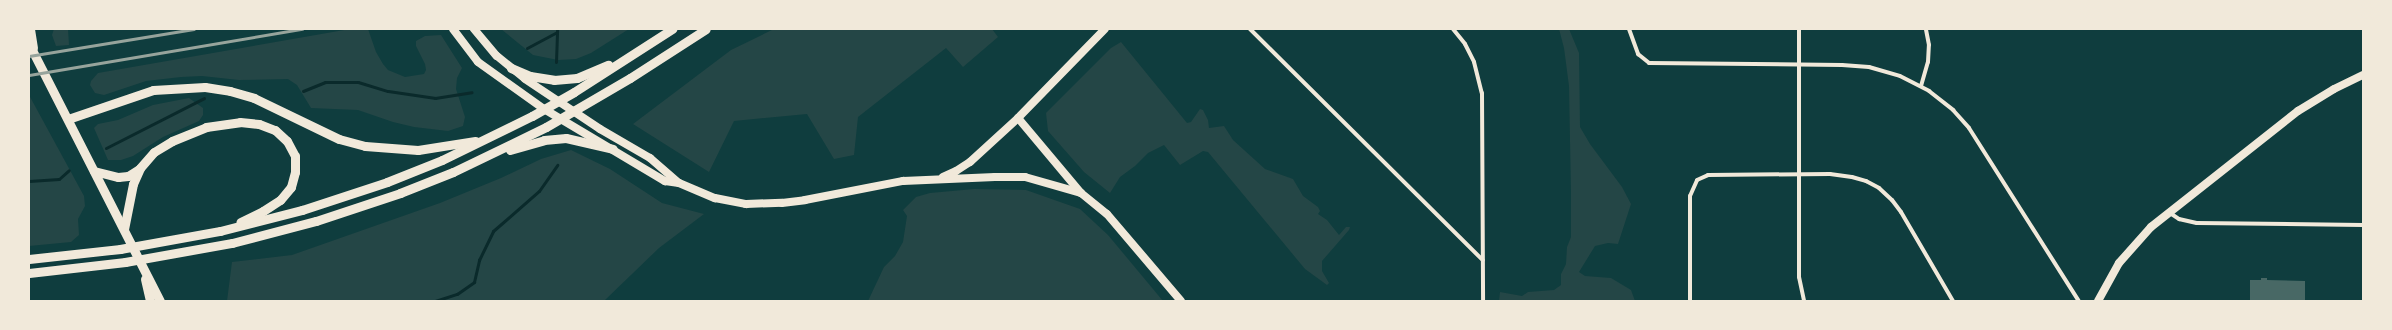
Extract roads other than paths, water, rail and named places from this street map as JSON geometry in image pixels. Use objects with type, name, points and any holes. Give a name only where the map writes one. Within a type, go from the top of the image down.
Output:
[{"type":"highway","points":[[30,29],[31,46],[160,301]]},
{"type":"highway","points":[[29,259],[88,253],[220,231],[302,210],[365,190],[442,160],[490,138],[558,102],[672,29]]},
{"type":"highway","points":[[29,273],[94,266],[186,252],[260,236],[344,212],[426,183],[482,159],[573,112],[706,29]]},
{"type":"highway","points":[[511,68],[538,78],[565,80],[586,74],[630,56]]},
{"type":"highway","points":[[68,119],[152,90],[205,87],[230,90],[254,98],[333,136],[364,146],[418,150],[490,138]]},
{"type":"highway","points":[[94,171],[118,177],[132,174],[140,168],[154,152],[172,141],[206,128],[230,123],[250,123],[267,127],[278,133],[287,141],[295,156],[296,172],[291,187],[272,206],[220,231]]},
{"type":"highway","points":[[482,159],[544,140],[560,138],[576,139],[613,149]]},
{"type":"highway","points":[[124,229],[131,191],[140,168]]},
{"type":"highway","points":[[142,264],[150,301]]},
{"type":"main road","points":[[453,29],[478,62],[544,109],[665,181],[679,183],[716,198],[746,204],[762,204],[805,200],[903,181],[939,178],[1025,177],[1081,193]]},
{"type":"main road","points":[[474,29],[489,48],[511,68],[573,112],[650,158],[679,183]]},
{"type":"main road","points":[[939,178],[956,171],[970,162],[1018,118],[1105,29]]},
{"type":"main road","points":[[2098,301],[2110,277],[2129,250],[2142,235],[2168,212],[2298,111],[2334,89],[2363,75]]},
{"type":"main road","points":[[1018,118],[1081,193],[1107,214],[1181,301]]},
{"type":"street","points":[[1250,29],[1483,260]]},
{"type":"street","points":[[1453,29],[1465,44],[1474,62],[1482,93],[1483,301]]},
{"type":"street","points":[[1629,29],[1636,50],[1643,60],[1656,64],[1869,67],[1900,76],[1921,86],[1944,102],[1967,125],[2079,301]]},
{"type":"street","points":[[1799,29],[1800,278],[1804,301]]},
{"type":"street","points":[[1921,86],[1928,62],[1929,45],[1926,29]]},
{"type":"street","points":[[1690,301],[1692,189],[1696,180],[1708,175],[1799,174],[1847,176],[1861,179],[1879,188],[1901,212],[1953,301]]},
{"type":"street","points":[[2168,212],[2179,219],[2197,223],[2363,225]]},
{"type":"waterway","points":[[556,62],[557,29]]},
{"type":"waterway","points":[[527,48],[557,32]]},
{"type":"waterway","points":[[303,91],[325,82],[358,82],[388,91],[435,98],[472,92]]},
{"type":"waterway","points":[[106,148],[204,98]]},
{"type":"waterway","points":[[435,301],[457,294],[474,282],[479,260],[493,231],[539,191],[557,165]]},
{"type":"waterway","points":[[29,181],[59,179],[69,170]]},
{"type":"railway","points":[[29,56],[194,29]]},
{"type":"railway","points":[[29,75],[302,29]]}]
